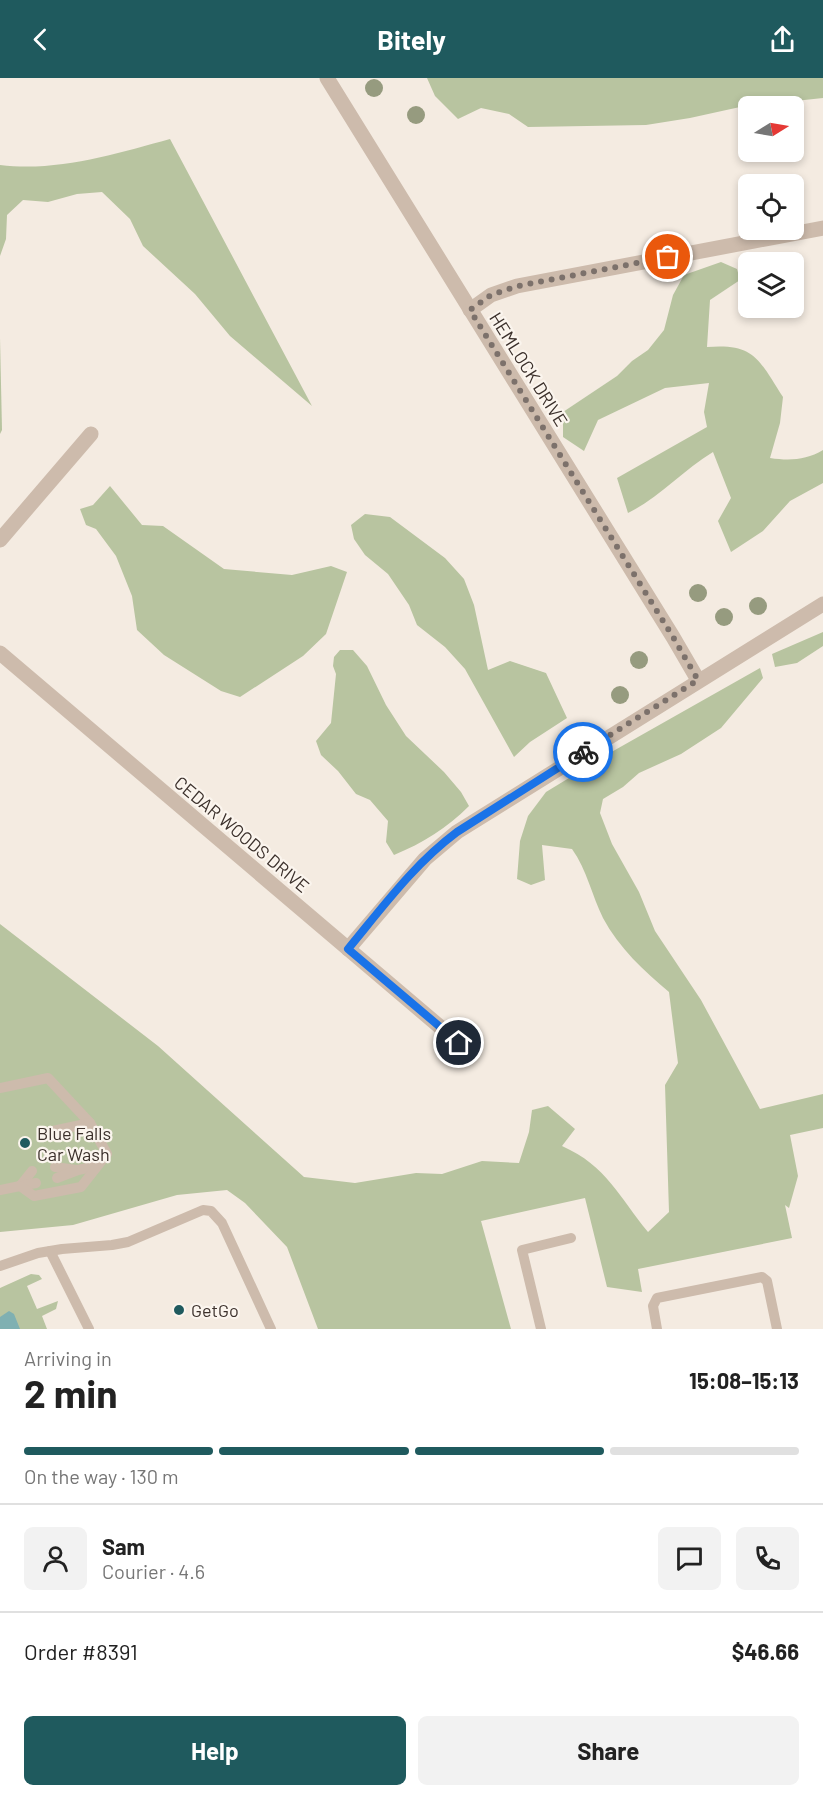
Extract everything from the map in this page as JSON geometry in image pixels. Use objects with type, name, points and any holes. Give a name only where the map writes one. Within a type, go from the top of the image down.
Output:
[{"type":"street","name":"HEMLOCK DRIVE","points":[[327,78],[698,680]]},
{"type":"street","points":[[470,310],[491,295],[518,286],[823,228]]},
{"type":"street","points":[[0,540],[91,434]]},
{"type":"street","points":[[348,949],[400,886],[441,844],[457,832],[823,604]]},
{"type":"street","name":"CEDAR WOODS DRIVE","points":[[0,653],[284,897],[459,1043]]},
{"type":"lane","points":[[0,1088],[48,1078],[90,1123],[107,1154],[81,1187],[34,1196],[20,1186]]},
{"type":"lane","points":[[48,1132],[90,1123]]},
{"type":"lane","points":[[56,1173],[96,1166]]},
{"type":"lane","points":[[20,1186],[32,1171]]},
{"type":"lane","points":[[0,1190],[36,1183]]},
{"type":"lane","points":[[0,1266],[50,1251],[128,1242],[203,1210],[211,1211],[222,1223],[271,1329]]},
{"type":"lane","points":[[541,1329],[522,1250],[571,1238]]},
{"type":"lane","points":[[50,1251],[89,1329]]},
{"type":"lane","points":[[657,1329],[653,1306],[657,1298],[762,1277],[767,1281],[777,1329]]},
{"type":"green space","points":[[427,78],[823,78],[823,98],[804,100],[804,96],[738,96],[738,107],[646,125],[528,127],[509,114],[481,108],[458,119],[435,96]]},
{"type":"green space","points":[[170,139],[312,406],[230,336],[195,294],[143,246],[130,219],[102,192],[77,194],[48,202],[23,200],[7,215],[6,239],[0,256],[0,165],[22,167],[65,164],[107,156]]},
{"type":"green space","points":[[721,262],[737,269],[738,281],[710,300],[707,347],[723,346],[746,351],[761,364],[783,397],[780,423],[770,458],[798,459],[823,450],[823,483],[790,501],[763,531],[731,552],[718,521],[731,498],[713,452],[650,500],[628,513],[617,478],[707,427],[704,412],[709,383],[665,388],[598,420],[584,451],[563,437],[563,412],[617,376],[632,361],[648,350],[664,330],[673,295],[684,275]]},
{"type":"green space","points":[[0,338],[2,430],[0,434]]},
{"type":"green space","points":[[110,486],[142,525],[163,526],[224,569],[292,575],[331,566],[347,572],[326,634],[303,656],[240,697],[221,691],[164,655],[137,630],[132,596],[116,556],[96,529],[86,525],[80,509],[93,505]]},
{"type":"green space","points":[[365,514],[390,517],[445,558],[464,579],[474,605],[488,670],[510,661],[546,673],[567,718],[530,742],[514,757],[465,669],[445,647],[417,625],[409,605],[388,574],[365,555],[354,539],[351,525]]},
{"type":"green space","points":[[823,632],[823,646],[797,663],[775,667],[772,654]]},
{"type":"green space","points":[[340,650],[353,650],[367,666],[386,705],[406,736],[444,772],[461,792],[469,806],[434,834],[394,855],[386,842],[388,821],[370,800],[356,794],[338,771],[321,755],[316,741],[331,723],[336,674],[333,666],[334,657]]},
{"type":"green space","points":[[760,668],[763,678],[721,728],[681,754],[639,773],[623,787],[603,799],[600,813],[612,844],[639,892],[655,931],[701,1000],[760,1109],[823,1094],[823,1128],[790,1135],[798,1176],[789,1208],[785,1205],[792,1238],[638,1269],[642,1292],[607,1287],[585,1198],[481,1221],[511,1329],[318,1329],[287,1247],[245,1203],[227,1190],[177,1195],[73,1225],[0,1232],[0,924],[158,1046],[304,1177],[355,1183],[416,1173],[442,1174],[482,1161],[519,1163],[529,1132],[532,1110],[548,1106],[575,1129],[562,1146],[590,1163],[611,1183],[648,1232],[669,1212],[665,1085],[678,1063],[669,992],[650,976],[609,929],[582,866],[572,849],[542,845],[545,880],[531,885],[517,879],[520,841],[528,816],[546,792]]},
{"type":"green space","points":[[31,1274],[39,1275],[42,1279],[27,1286],[37,1309],[58,1301],[56,1309],[42,1316],[47,1329],[0,1329],[0,1288]]},
{"type":"water","points":[[9,1311],[14,1314],[20,1329],[0,1329],[0,1317]]},
{"type":"way so far","points":[[583,752],[698,680],[470,310],[491,295],[518,286],[668,257]]},
{"type":"place","name":"Blue Falls Car Wash","points":[[25,1143]]},
{"type":"place","name":"GetGo","points":[[179,1310]]},
{"type":"route","points":[[459,1043],[348,949],[400,886],[441,844],[583,752]]}]
